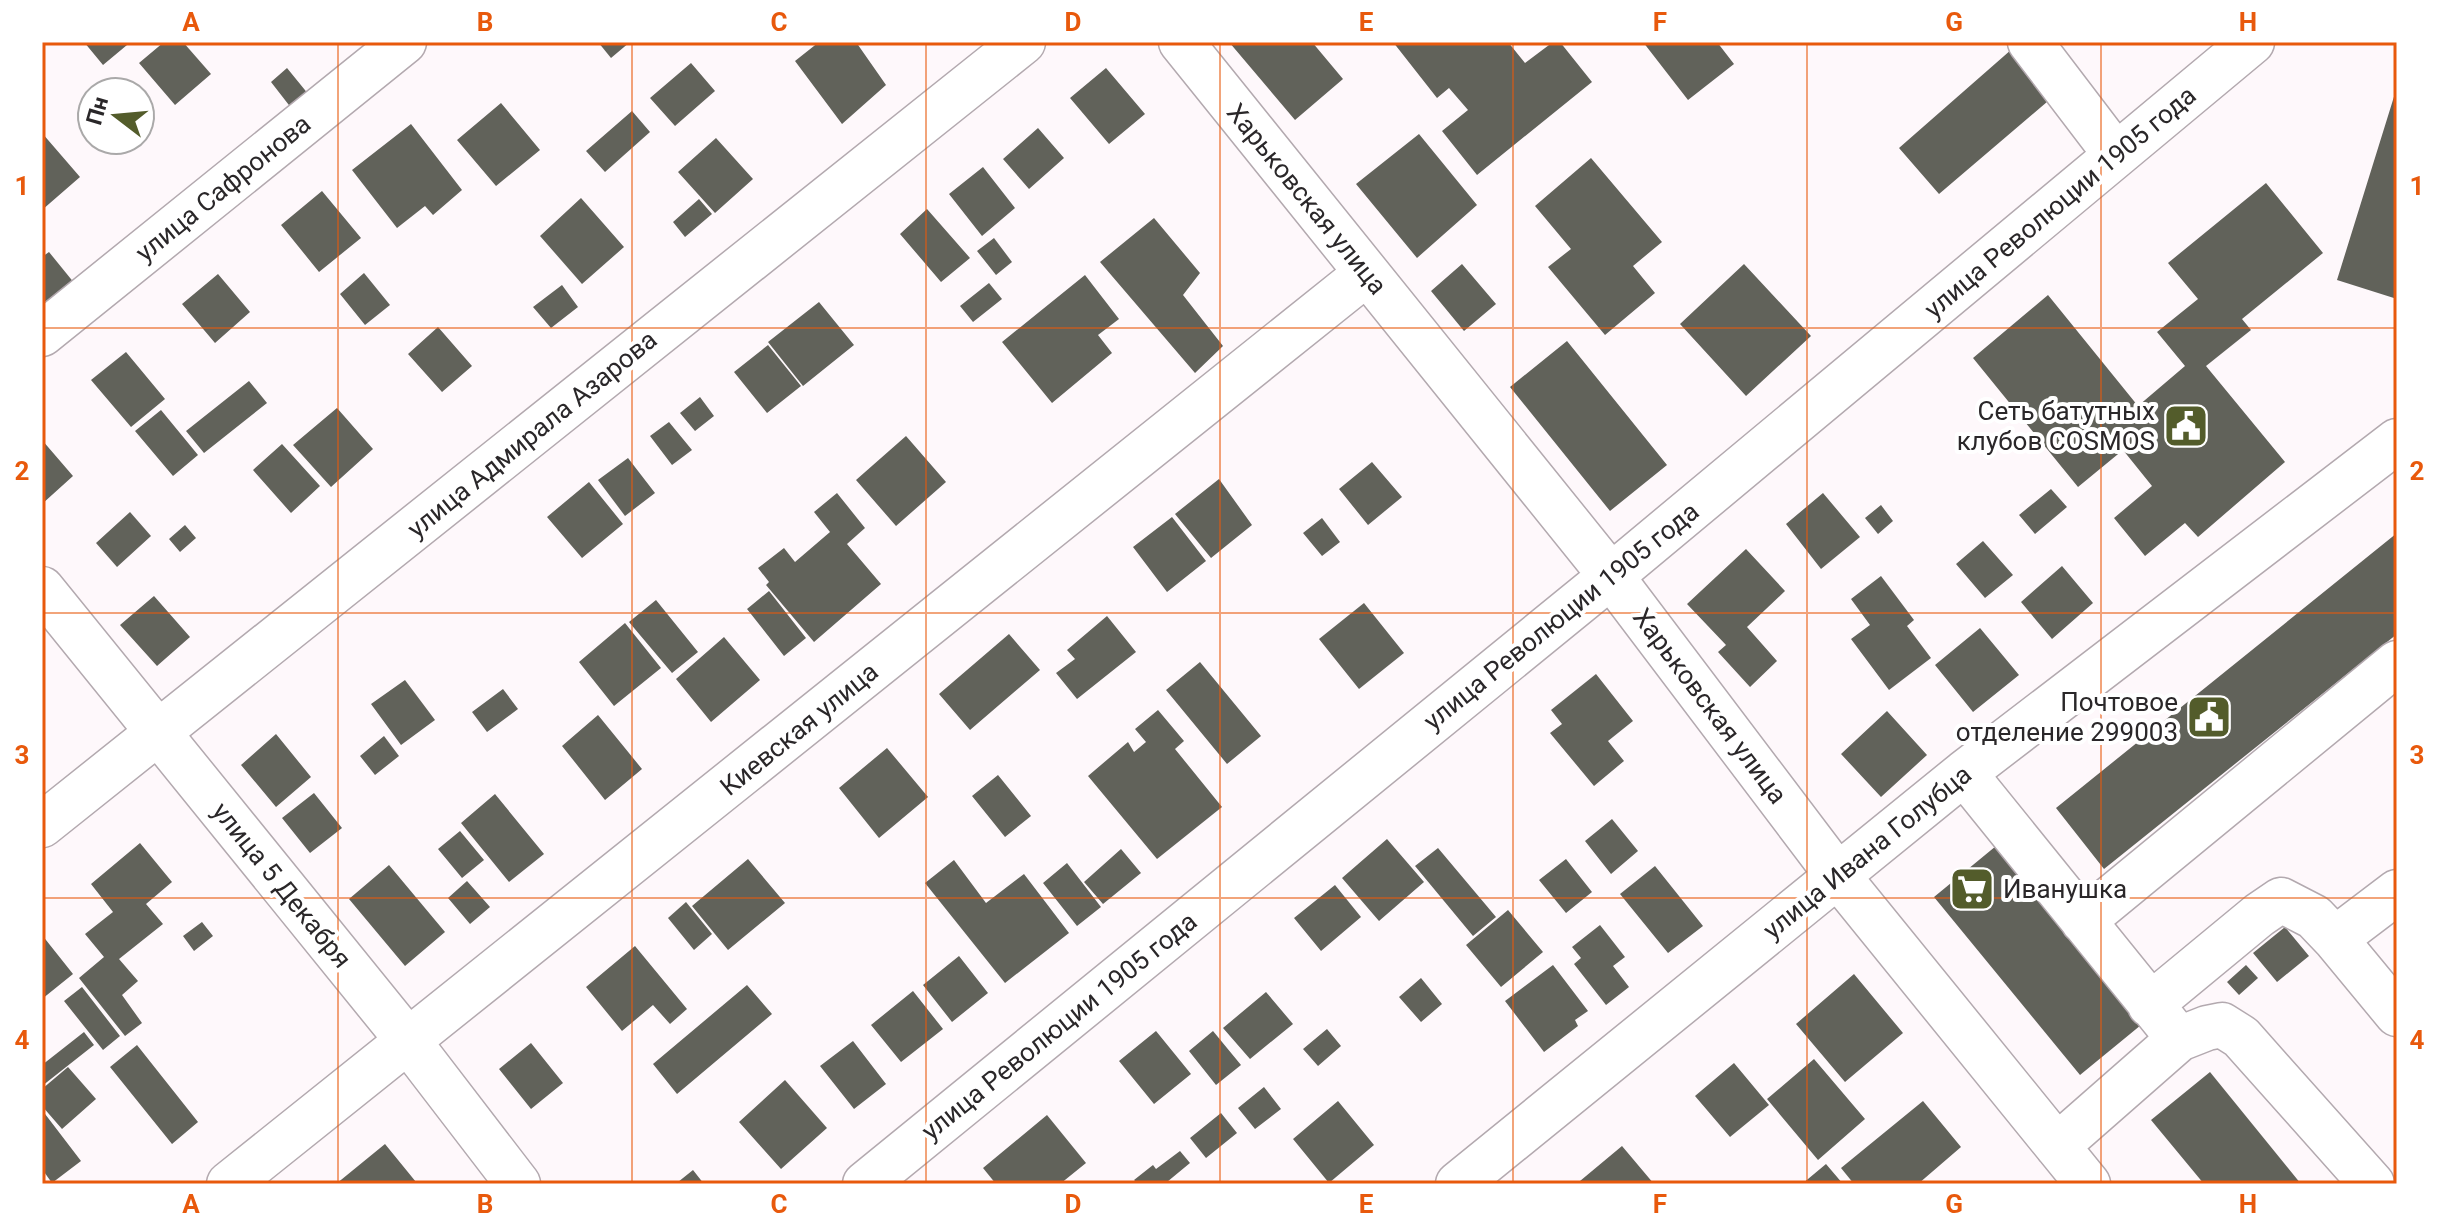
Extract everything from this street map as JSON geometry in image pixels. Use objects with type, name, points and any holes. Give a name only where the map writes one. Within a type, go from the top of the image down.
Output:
[{"type":"street","name":"улица Сафронова","points":[[42,334],[404,42]]},
{"type":"street","name":"улица Адмирала Азарова","points":[[42,825],[1023,42]]},
{"type":"street","name":"Харьковская улица","points":[[1181,42],[1611,576],[1838,876],[2071,1171]]},
{"type":"street","points":[[2030,42],[2116,155]]},
{"type":"street","name":"улица Революции 1905 года","points":[[865,1184],[1611,576],[2252,42]]},
{"type":"street","name":"Киевская улица","points":[[229,1184],[1367,273]]},
{"type":"street","name":"улица Ивана Голубца","points":[[1458,1184],[1964,773],[2396,444]]},
{"type":"street","name":"улица 5 Декабря","points":[[42,589],[409,1042],[518,1184]]},
{"type":"street","points":[[2083,921],[2397,663]]},
{"type":"street","points":[[1964,773],[2179,1039]]},
{"type":"street","points":[[2335,939],[2397,892]]},
{"type":"street","points":[[2150,1005],[2281,900],[2314,917],[2397,1014]]},
{"type":"street","points":[[2071,1171],[2179,1039],[2222,1025],[2241,1037],[2372,1184]]},
{"type":"building","points":[[84,42],[125,42],[127,45],[103,65]]},
{"type":"building","points":[[164,42],[183,42],[211,74],[175,105],[156,83],[156,76],[150,76],[139,63]]},
{"type":"building","points":[[598,42],[630,42],[611,58]]},
{"type":"building","points":[[819,42],[856,42],[886,85],[842,124],[795,61]]},
{"type":"building","points":[[1229,42],[1312,42],[1343,79],[1295,120]]},
{"type":"building","points":[[1393,42],[1508,42],[1525,63],[1553,42],[1560,42],[1592,82],[1477,175],[1442,131],[1468,110],[1449,88],[1437,98]]},
{"type":"building","points":[[1643,42],[1717,42],[1734,64],[1688,100]]},
{"type":"building","points":[[2020,42],[2061,90],[1939,194],[1899,148]]},
{"type":"building","points":[[691,63],[715,91],[675,126],[650,98]]},
{"type":"building","points":[[287,68],[309,95],[292,109],[271,82]]},
{"type":"building","points":[[1106,68],[1145,114],[1109,144],[1070,98]]},
{"type":"building","points":[[2397,87],[2397,299],[2337,280]]},
{"type":"building","points":[[501,103],[540,150],[496,186],[457,140]]},
{"type":"building","points":[[632,111],[650,132],[605,172],[586,151]]},
{"type":"building","points":[[411,124],[462,190],[433,215],[425,206],[397,228],[352,170]]},
{"type":"building","points":[[1038,128],[1064,158],[1029,189],[1003,159]]},
{"type":"building","points":[[42,133],[80,177],[42,210]]},
{"type":"building","points":[[1419,134],[1477,205],[1417,258],[1356,184]]},
{"type":"building","points":[[716,138],[753,179],[715,213],[678,172]]},
{"type":"building","points":[[1591,158],[1662,242],[1633,266],[1655,293],[1605,335],[1548,267],[1571,249],[1535,206]]},
{"type":"building","points":[[983,167],[1015,208],[982,236],[949,194]]},
{"type":"building","points":[[2266,183],[2323,253],[2242,319],[2251,330],[2206,366],[2285,462],[2198,537],[2185,523],[2145,556],[2114,518],[2152,486],[2123,450],[2078,487],[1973,358],[2048,295],[2138,406],[2185,366],[2157,332],[2198,299],[2168,263]]},
{"type":"building","points":[[322,191],[361,238],[319,272],[281,225]]},
{"type":"building","points":[[581,198],[624,247],[582,284],[540,236]]},
{"type":"building","points":[[699,199],[712,214],[685,237],[673,222]]},
{"type":"building","points":[[927,209],[970,258],[941,282],[900,234]]},
{"type":"building","points":[[1154,218],[1200,273],[1183,295],[1223,346],[1195,373],[1100,262]]},
{"type":"building","points":[[994,238],[1012,262],[996,275],[977,251]]},
{"type":"building","points":[[49,252],[75,284],[42,310],[42,257]]},
{"type":"building","points":[[1462,264],[1496,304],[1464,331],[1431,291]]},
{"type":"building","points":[[1744,264],[1811,336],[1746,396],[1680,324]]},
{"type":"building","points":[[364,273],[390,305],[365,325],[340,294]]},
{"type":"building","points":[[218,274],[250,312],[215,343],[182,304]]},
{"type":"building","points":[[1085,275],[1119,319],[1098,335],[1112,353],[1052,403],[1002,342]]},
{"type":"building","points":[[989,283],[1002,299],[973,322],[960,306]]},
{"type":"building","points":[[562,285],[578,307],[551,328],[533,307]]},
{"type":"building","points":[[819,302],[854,345],[803,386],[768,342]]},
{"type":"building","points":[[438,327],[472,366],[442,392],[408,354]]},
{"type":"building","points":[[1567,341],[1667,465],[1610,511],[1510,387]]},
{"type":"building","points":[[768,345],[801,386],[767,413],[734,372]]},
{"type":"building","points":[[126,352],[165,399],[131,427],[91,380]]},
{"type":"building","points":[[249,381],[267,403],[204,453],[186,431]]},
{"type":"building","points":[[700,397],[714,416],[695,431],[680,413]]},
{"type":"building","points":[[337,408],[373,449],[331,487],[293,445]]},
{"type":"building","points":[[161,410],[198,455],[173,476],[135,431]]},
{"type":"building","points":[[669,422],[692,450],[672,465],[650,436]]},
{"type":"building","points":[[906,436],[946,482],[896,526],[856,480]]},
{"type":"building","points":[[42,440],[73,476],[42,504]]},
{"type":"building","points":[[282,444],[320,486],[291,513],[253,470]]},
{"type":"building","points":[[628,458],[655,493],[625,516],[598,480]]},
{"type":"building","points":[[1372,462],[1402,497],[1368,525],[1339,489]]},
{"type":"building","points":[[1219,479],[1252,525],[1211,558],[1175,514]]},
{"type":"building","points":[[589,482],[623,524],[582,558],[547,517]]},
{"type":"building","points":[[2051,489],[2067,507],[2035,534],[2019,515]]},
{"type":"building","points":[[837,493],[865,528],[847,544],[881,584],[814,642],[766,585],[769,582],[758,568],[784,548],[795,562],[830,532],[814,512]]},
{"type":"building","points":[[1823,493],[1860,537],[1821,569],[1786,524]]},
{"type":"building","points":[[1881,505],[1893,521],[1878,534],[1865,518]]},
{"type":"building","points":[[130,512],[151,536],[117,567],[96,543]]},
{"type":"building","points":[[1172,517],[1206,561],[1167,592],[1133,547]]},
{"type":"building","points":[[1322,518],[1340,542],[1322,556],[1303,533]]},
{"type":"building","points":[[185,525],[196,538],[180,552],[169,539]]},
{"type":"building","points":[[2397,533],[2397,634],[2104,869],[2056,808]]},
{"type":"building","points":[[1983,541],[2013,575],[1985,598],[1956,564]]},
{"type":"building","points":[[1746,549],[1785,591],[1747,627],[1777,661],[1750,687],[1718,652],[1726,645],[1687,604]]},
{"type":"building","points":[[2062,566],[2093,603],[2052,639],[2021,602]]},
{"type":"building","points":[[1881,576],[1914,620],[1907,626],[1931,658],[1889,690],[1851,639],[1870,625],[1851,599]]},
{"type":"building","points":[[769,591],[806,638],[784,656],[747,609]]},
{"type":"building","points":[[154,596],[190,637],[157,666],[120,625]]},
{"type":"building","points":[[656,600],[698,652],[672,673],[629,622]]},
{"type":"building","points":[[1364,603],[1404,653],[1359,689],[1319,639]]},
{"type":"building","points":[[1107,616],[1136,652],[1077,699],[1056,673],[1075,659],[1067,650]]},
{"type":"building","points":[[625,623],[661,668],[614,706],[579,662]]},
{"type":"building","points":[[1980,628],[2019,675],[1973,712],[1935,665]]},
{"type":"building","points":[[1009,634],[1040,670],[970,730],[939,694]]},
{"type":"building","points":[[724,637],[760,680],[711,722],[676,679]]},
{"type":"building","points":[[1200,662],[1261,736],[1227,764],[1166,690]]},
{"type":"building","points":[[1596,674],[1633,721],[1608,741],[1624,761],[1594,786],[1550,733],[1562,724],[1551,710]]},
{"type":"building","points":[[405,680],[435,720],[401,745],[371,704]]},
{"type":"building","points":[[503,689],[518,709],[487,732],[472,712]]},
{"type":"building","points":[[1158,710],[1184,741],[1175,749],[1222,807],[1157,859],[1088,776],[1128,742],[1134,752],[1146,742],[1135,729]]},
{"type":"building","points":[[1887,711],[1927,755],[1881,797],[1841,754]]},
{"type":"building","points":[[598,715],[642,769],[605,800],[562,746]]},
{"type":"building","points":[[276,734],[311,777],[276,807],[241,765]]},
{"type":"building","points":[[384,736],[399,756],[375,775],[360,756]]},
{"type":"building","points":[[887,748],[928,797],[879,838],[839,788]]},
{"type":"building","points":[[998,775],[1031,816],[1005,837],[972,796]]},
{"type":"building","points":[[314,793],[342,828],[310,853],[282,818]]},
{"type":"building","points":[[495,794],[544,854],[509,882],[461,823]]},
{"type":"building","points":[[1612,819],[1638,851],[1611,874],[1585,841]]},
{"type":"building","points":[[460,831],[484,860],[462,878],[438,849]]},
{"type":"building","points":[[1387,839],[1424,882],[1379,921],[1342,878]]},
{"type":"building","points":[[140,843],[172,882],[146,904],[163,924],[119,959],[138,981],[122,995],[142,1023],[125,1036],[79,978],[104,957],[85,934],[113,912],[91,884]]},
{"type":"building","points":[[1996,846],[2141,1025],[2080,1075],[1934,897]]},
{"type":"building","points":[[1438,848],[1496,917],[1473,936],[1415,866]]},
{"type":"building","points":[[1121,849],[1141,873],[1103,904],[1084,882]]},
{"type":"building","points":[[748,859],[785,903],[728,950],[692,906]]},
{"type":"building","points":[[1566,859],[1592,892],[1566,913],[1539,880]]},
{"type":"building","points":[[954,860],[986,903],[1024,874],[1069,933],[1005,983],[925,883]]},
{"type":"building","points":[[1067,863],[1101,907],[1077,926],[1043,883]]},
{"type":"building","points":[[389,865],[445,932],[405,966],[349,899]]},
{"type":"building","points":[[1655,866],[1703,926],[1668,953],[1620,894]]},
{"type":"building","points":[[467,881],[490,907],[470,924],[448,898]]},
{"type":"building","points":[[1335,885],[1361,917],[1321,951],[1294,918]]},
{"type":"building","points":[[686,902],[712,934],[694,950],[668,918]]},
{"type":"building","points":[[1508,910],[1543,952],[1501,987],[1466,945]]},
{"type":"building","points":[[202,922],[213,936],[194,951],[183,936]]},
{"type":"building","points":[[1600,925],[1625,957],[1613,966],[1629,987],[1606,1005],[1574,964],[1581,958],[1572,947]]},
{"type":"building","points":[[2285,927],[2309,956],[2277,982],[2253,953]]},
{"type":"building","points":[[42,935],[73,974],[42,999]]},
{"type":"building","points":[[635,946],[687,1009],[670,1024],[653,1005],[622,1031],[586,987]]},
{"type":"building","points":[[959,956],[988,993],[952,1022],[923,985]]},
{"type":"building","points":[[1553,965],[1588,1011],[1575,1020],[1578,1026],[1544,1052],[1505,1001]]},
{"type":"building","points":[[2246,965],[2258,978],[2239,995],[2227,982]]},
{"type":"building","points":[[1854,974],[1903,1033],[1845,1082],[1796,1024]]},
{"type":"building","points":[[1421,978],[1442,1004],[1421,1022],[1399,997]]},
{"type":"building","points":[[747,985],[772,1014],[677,1094],[653,1064]]},
{"type":"building","points":[[82,987],[120,1036],[103,1050],[64,1001]]},
{"type":"building","points":[[913,991],[943,1029],[901,1062],[871,1025]]},
{"type":"building","points":[[1266,992],[1293,1024],[1250,1059],[1223,1028]]},
{"type":"building","points":[[1327,1029],[1341,1046],[1318,1066],[1303,1049]]},
{"type":"building","points":[[1156,1031],[1191,1074],[1154,1104],[1119,1061]]},
{"type":"building","points":[[1213,1031],[1241,1065],[1216,1085],[1189,1051]]},
{"type":"building","points":[[84,1032],[94,1045],[42,1086],[42,1065]]},
{"type":"building","points":[[853,1041],[886,1084],[854,1109],[820,1066]]},
{"type":"building","points":[[531,1043],[563,1083],[531,1109],[499,1069]]},
{"type":"building","points":[[137,1045],[198,1122],[172,1144],[110,1067]]},
{"type":"building","points":[[1814,1059],[1865,1119],[1818,1160],[1767,1099]]},
{"type":"building","points":[[1734,1063],[1769,1105],[1730,1137],[1695,1096]]},
{"type":"building","points":[[68,1067],[96,1099],[62,1129],[42,1106],[42,1089]]},
{"type":"building","points":[[2210,1072],[2301,1184],[2204,1184],[2151,1120]]},
{"type":"building","points":[[785,1080],[827,1128],[781,1169],[739,1122]]},
{"type":"building","points":[[1264,1087],[1281,1109],[1255,1129],[1238,1108]]},
{"type":"building","points":[[1338,1101],[1374,1145],[1329,1183],[1293,1139]]},
{"type":"building","points":[[1923,1101],[1961,1147],[1918,1184],[1854,1184],[1841,1168]]},
{"type":"building","points":[[42,1110],[81,1161],[52,1183],[42,1169]]},
{"type":"building","points":[[1221,1113],[1237,1133],[1206,1158],[1190,1138]]},
{"type":"building","points":[[1047,1115],[1086,1163],[1060,1184],[996,1184],[983,1168]]},
{"type":"building","points":[[385,1144],[416,1182],[414,1184],[336,1184]]},
{"type":"building","points":[[1622,1146],[1654,1184],[1582,1184],[1580,1181]]},
{"type":"building","points":[[1180,1151],[1190,1163],[1168,1184],[1138,1184],[1134,1180],[1153,1165],[1156,1169]]},
{"type":"building","points":[[1826,1164],[1843,1184],[1802,1184]]},
{"type":"building","points":[[693,1170],[704,1184],[679,1184],[678,1182]]},
{"type":"place","name":"Сеть батутных клубов COSMOS","points":[[2186,426]]},
{"type":"place","name":"Почтовое отделение 299003","points":[[2209,717]]},
{"type":"place","name":"Иванушка","points":[[1972,889]]}]
